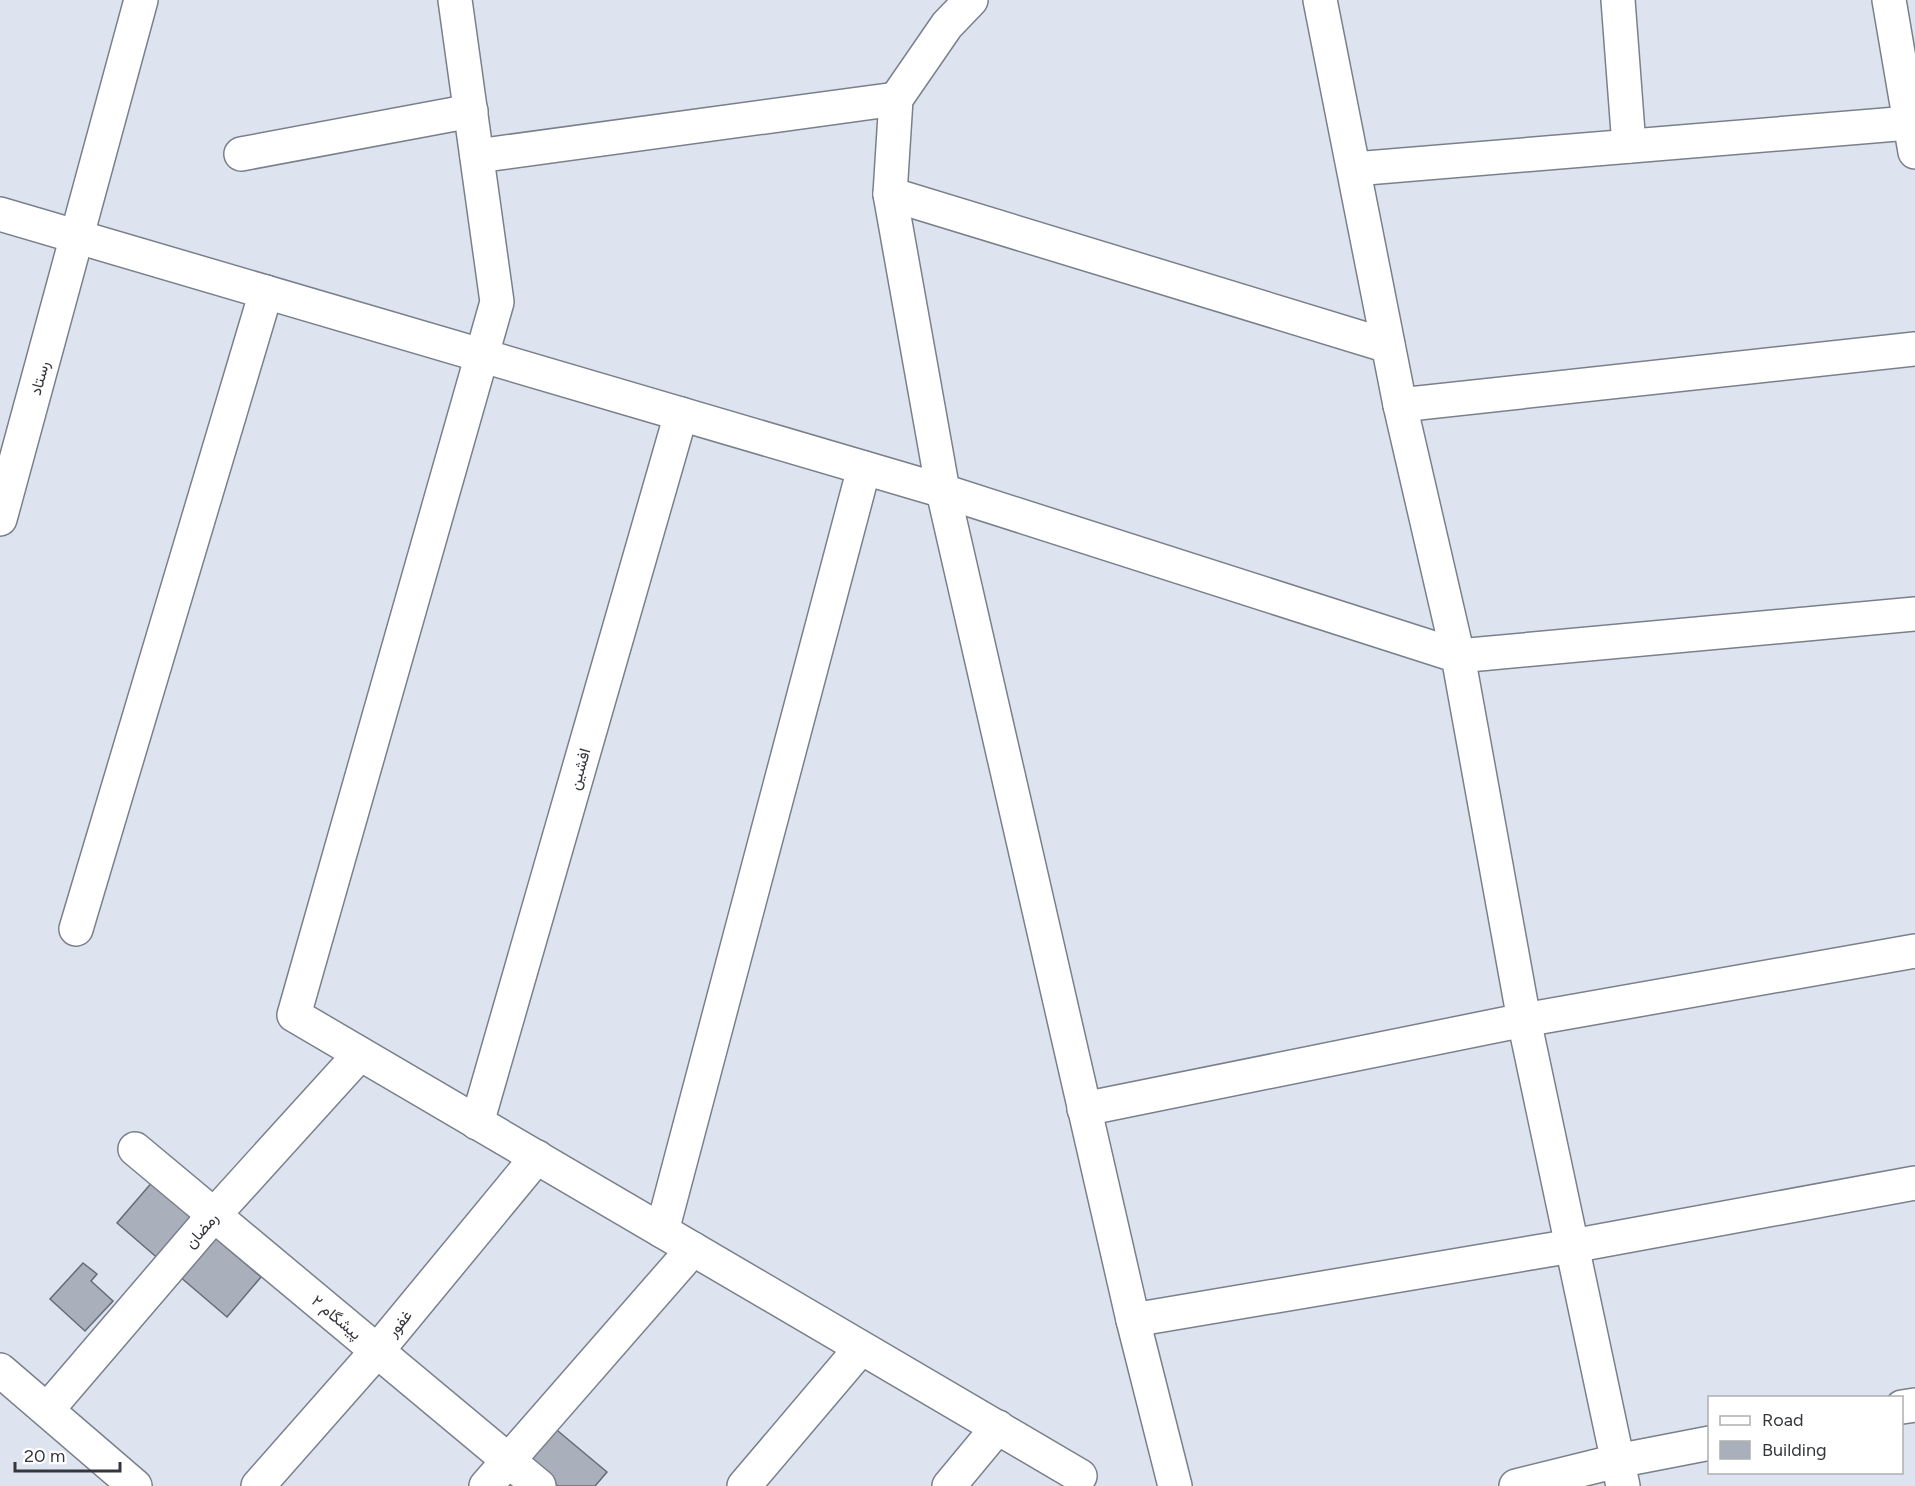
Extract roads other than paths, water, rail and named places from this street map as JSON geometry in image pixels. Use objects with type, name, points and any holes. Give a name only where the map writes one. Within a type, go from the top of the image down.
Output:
[{"type":"street","name":"رستاد","points":[[0,519],[141,0]]},
{"type":"street","points":[[455,0],[497,302],[294,1015],[1080,1476]]},
{"type":"street","points":[[971,0],[947,25],[896,99],[890,194],[943,491],[1132,1320],[1175,1486]]},
{"type":"street","points":[[1320,0],[1400,405],[1458,656],[1524,1020],[1620,1473]]},
{"type":"street","points":[[1618,0],[1629,146]]},
{"type":"street","points":[[1354,169],[1629,146],[1912,138],[1909,82],[1888,0]]},
{"type":"street","points":[[477,156],[896,99]]},
{"type":"street","points":[[241,154],[471,111]]},
{"type":"street","points":[[890,194],[1388,346]]},
{"type":"street","points":[[0,214],[943,491],[1458,656],[1915,614]]},
{"type":"street","points":[[76,929],[266,292]]},
{"type":"street","points":[[1400,405],[1915,349]]},
{"type":"street","name":"افشین","points":[[477,1123],[681,414]]},
{"type":"street","points":[[662,1231],[864,468]]},
{"type":"street","points":[[1084,1109],[1524,1020],[1915,951]]},
{"type":"street","name":"رمضان","points":[[47,1410],[214,1215],[360,1054]]},
{"type":"street","name":"پیشگام ۲","points":[[135,1149],[539,1486]]},
{"type":"street","name":"غفور","points":[[258,1486],[377,1351],[537,1157]]},
{"type":"street","points":[[1132,1320],[1572,1246],[1915,1183]]},
{"type":"street","points":[[486,1486],[693,1249]]},
{"type":"street","points":[[744,1486],[861,1347]]},
{"type":"street","points":[[0,1370],[126,1483]]},
{"type":"street","points":[[949,1486],[998,1427]]},
{"type":"street","points":[[1516,1486],[1620,1473],[1708,1444]]}]
